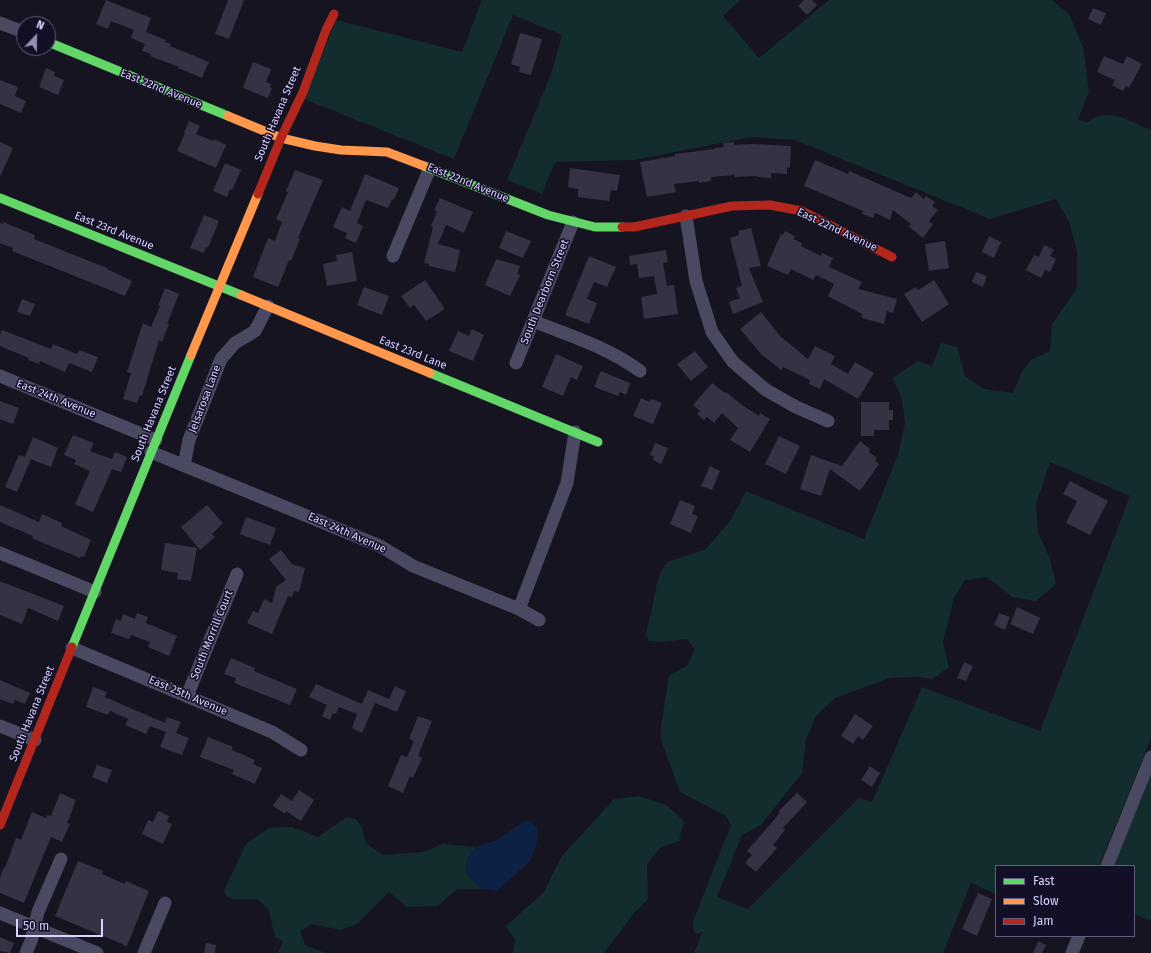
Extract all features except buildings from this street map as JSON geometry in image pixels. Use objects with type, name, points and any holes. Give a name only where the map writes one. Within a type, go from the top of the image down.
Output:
[{"type":"street","name":"South Havana Street","points":[[0,825],[154,446],[281,138],[303,92],[326,30],[334,14]]},
{"type":"street","points":[[0,23],[16,29]]},
{"type":"street","name":"East 22nd Avenue","points":[[56,45],[281,138],[341,150],[387,152],[548,215],[573,222],[595,227],[634,227],[732,206],[770,205],[802,211],[892,257]]},
{"type":"street","points":[[393,256],[430,168]]},
{"type":"street","name":"East 23rd Avenue","points":[[0,198],[220,286]]},
{"type":"street","points":[[686,216],[696,281],[712,332],[733,362],[766,390],[796,407],[828,421]]},
{"type":"street","name":"South Dearborn Street","points":[[516,363],[573,222]]},
{"type":"street","name":"East 23rd Lane","points":[[220,286],[598,442]]},
{"type":"street","name":"Jelsarosa Lane","points":[[184,465],[189,440],[221,359],[235,343],[255,331],[268,306]]},
{"type":"street","points":[[533,321],[606,349],[624,359],[640,371]]},
{"type":"street","name":"East 24th Avenue","points":[[0,376],[154,446],[184,465],[380,546],[413,566],[519,609],[540,620]]},
{"type":"street","points":[[519,609],[567,483],[575,432]]},
{"type":"street","points":[[0,553],[95,592]]},
{"type":"street","name":"South Morrill Court","points":[[187,696],[237,574]]},
{"type":"street","name":"East 25th Avenue","points":[[72,648],[272,732],[301,750]]},
{"type":"street","points":[[0,726],[35,740]]},
{"type":"street","points":[[1107,865],[1151,757]]},
{"type":"street","points":[[26,953],[31,941],[38,912],[61,859]]},
{"type":"street","points":[[144,953],[165,903]]},
{"type":"street","points":[[0,913],[97,953]]},
{"type":"street","points":[[1072,953],[1079,937]]},
{"type":"green space","points":[[482,0],[740,0],[723,16],[759,58],[829,0],[1052,0],[1069,14],[1083,47],[1089,92],[1078,119],[1087,123],[1102,115],[1111,115],[1151,130],[1151,738],[1099,865],[995,865],[995,894],[971,883],[943,953],[694,953],[703,931],[697,934],[694,932],[692,924],[731,825],[726,816],[680,792],[661,740],[661,727],[669,675],[687,666],[695,650],[687,639],[662,642],[649,641],[646,635],[659,575],[667,562],[706,549],[730,521],[746,491],[864,539],[898,455],[905,423],[902,400],[893,378],[918,361],[932,366],[941,343],[957,347],[965,376],[984,389],[1013,393],[1022,371],[1031,360],[1050,351],[1052,324],[1077,288],[1077,252],[1069,222],[1056,199],[990,219],[795,140],[752,137],[634,160],[555,162],[542,194],[507,180],[551,74],[562,35],[513,15],[454,159],[304,99],[336,20],[462,52]],"holes":[[[1050,462],[1130,496],[1040,731],[922,687],[872,802],[859,798],[748,909],[717,897],[742,835],[761,825],[802,773],[806,739],[816,716],[835,698],[890,678],[918,677],[933,679],[949,667],[943,642],[954,598],[965,580],[987,577],[1012,597],[1036,601],[1056,584],[1050,559],[1038,532],[1036,504]]]},
{"type":"green space","points":[[1151,773],[1151,921],[1135,914],[1135,865],[1113,865]]},
{"type":"green space","points":[[639,796],[666,805],[684,821],[679,841],[660,848],[647,864],[648,899],[634,913],[604,953],[513,953],[515,940],[506,926],[544,892],[561,857],[614,799]]},
{"type":"green space","points":[[347,817],[356,819],[361,826],[366,843],[383,855],[423,852],[443,844],[476,847],[467,859],[466,874],[482,889],[457,889],[438,906],[407,907],[389,892],[357,924],[341,930],[312,924],[300,931],[305,945],[325,953],[278,953],[283,941],[275,937],[269,910],[257,899],[232,899],[226,896],[224,890],[246,844],[269,828],[292,827],[318,837]]},
{"type":"water","points":[[524,821],[532,822],[538,829],[538,840],[530,861],[497,891],[482,889],[466,874],[467,859],[476,847],[497,840]]},
{"type":"traffic: fast","points":[[56,45],[228,116]]},
{"type":"traffic: fast","points":[[424,166],[548,215],[595,227],[622,227]]},
{"type":"traffic: fast","points":[[0,198],[241,295]]},
{"type":"traffic: fast","points":[[72,647],[191,355]]},
{"type":"traffic: fast","points":[[430,373],[598,442]]},
{"type":"traffic: slow","points":[[228,116],[281,138],[341,150],[387,152],[424,166]]},
{"type":"traffic: slow","points":[[191,355],[258,194]]},
{"type":"traffic: slow","points":[[241,295],[430,373]]},
{"type":"traffic: jam","points":[[258,194],[281,138],[303,92],[326,30],[334,14]]},
{"type":"traffic: jam","points":[[622,227],[634,227],[732,206],[770,205],[802,211],[892,257]]},
{"type":"traffic: jam","points":[[0,825],[72,647]]}]
